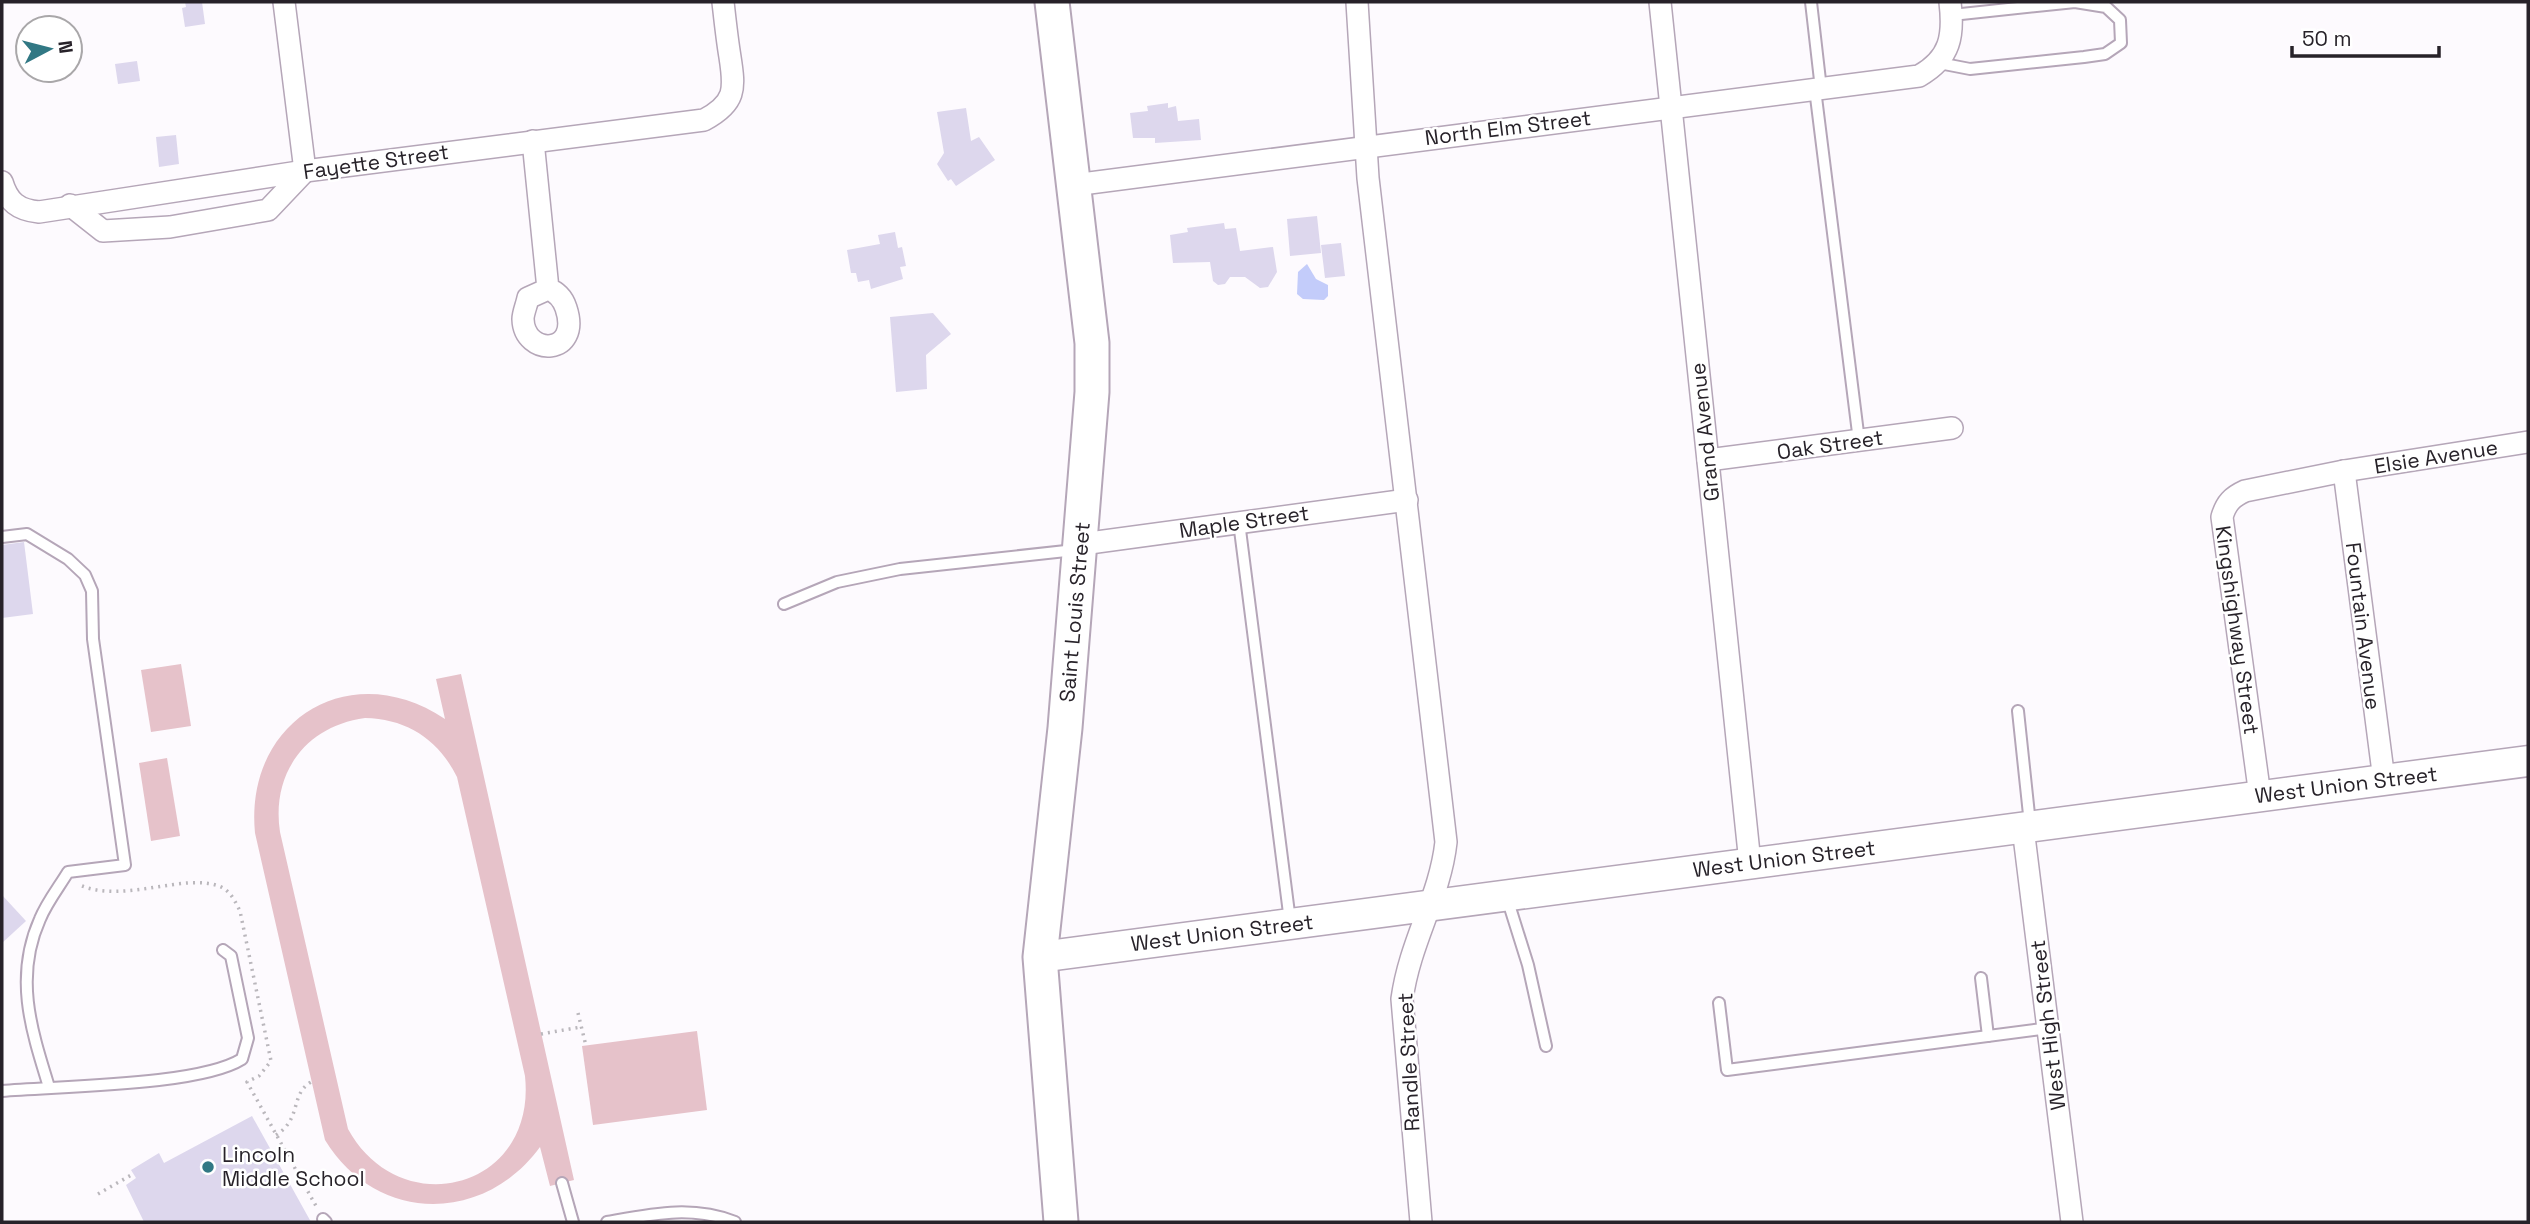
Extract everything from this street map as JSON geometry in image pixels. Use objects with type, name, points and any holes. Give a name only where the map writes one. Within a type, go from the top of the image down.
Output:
[{"type":"main road","name":"Saint Louis Street","points":[[1052,2],[1092,359],[1082,548],[1040,957],[1061,1222]]},
{"type":"street","points":[[70,205],[103,230],[216,220],[268,210],[305,171],[284,2]]},
{"type":"street","name":"Fayette Street","points":[[2,182],[6,196],[15,205],[39,212],[70,205],[305,171],[704,120],[718,113],[730,97],[734,82],[723,2]]},
{"type":"street","name":"Randle Street","points":[[1357,2],[1365,146],[1446,842],[1443,870],[1407,965],[1402,999],[1421,1222]]},
{"type":"street","name":"Grand Avenue","points":[[1660,2],[1750,863]]},
{"type":"street","points":[[1938,63],[1952,36],[1951,8]]},
{"type":"street","name":"North Elm Street","points":[[1074,185],[1919,76],[1938,63]]},
{"type":"street","points":[[533,141],[548,289]]},
{"type":"street","name":"Oak Street","points":[[1708,460],[1952,428]]},
{"type":"street","name":"Elsie Avenue","points":[[2344,471],[2528,442]]},
{"type":"street","name":"Fountain Avenue","points":[[2344,471],[2384,780]]},
{"type":"street","name":"Kingshighway Street","points":[[2260,796],[2221,517],[2234,496],[2245,491],[2344,471]]},
{"type":"street","name":"Maple Street","points":[[1082,548],[1239,522],[1407,500]]},
{"type":"street","name":"West Union Street","points":[[1040,957],[2528,761]]},
{"type":"street","name":"West High Street","points":[[2027,827],[2072,1222]]},
{"type":"lane","points":[[1811,2],[1818,89],[1858,441]]},
{"type":"lane","points":[[1938,63],[1970,69],[2084,57],[2105,54],[2121,43],[2120,20],[2106,7],[2075,2],[1951,8]]},
{"type":"lane","points":[[1239,522],[1290,924]]},
{"type":"lane","points":[[2,537],[27,534],[68,559],[85,575],[92,591],[93,639],[125,865],[68,872],[41,916],[30,944],[24,973],[26,1000],[30,1025],[49,1087]]},
{"type":"lane","points":[[784,604],[837,582],[900,569],[1082,548]]},
{"type":"lane","points":[[2018,711],[2027,827]]},
{"type":"lane","points":[[1506,895],[1528,965],[1546,1046]]},
{"type":"lane","points":[[2,1091],[172,1077],[214,1071],[242,1059],[248,1038],[231,956],[223,950]]},
{"type":"lane","points":[[1981,978],[1988,1035]]},
{"type":"lane","points":[[1719,1003],[1727,1070],[2049,1028]]},
{"type":"lane","points":[[562,1183],[573,1222]]},
{"type":"lane","points":[[607,1222],[687,1210],[716,1214],[735,1222]]},
{"type":"path","points":[[578,1013],[586,1046]]},
{"type":"path","points":[[541,1034],[581,1027]]},
{"type":"path","points":[[276,1135],[293,1119],[300,1093],[311,1082]]},
{"type":"path","points":[[98,1194],[133,1174]]},
{"type":"shaded area","points":[[181,664],[191,726],[151,732],[141,670]]},
{"type":"shaded area","points":[[461,674],[574,1180],[550,1186],[540,1147],[517,1172],[490,1190],[461,1201],[431,1204],[401,1199],[372,1187],[347,1168],[325,1140],[255,833],[256,793],[267,759],[285,731],[310,710],[340,697],[374,694],[409,701],[445,719],[436,679]],"holes":[[[365,718],[408,727],[431,742],[457,777],[525,1076],[523,1115],[510,1146],[488,1168],[460,1181],[430,1184],[399,1177],[371,1159],[348,1129],[280,832],[281,790],[287,772],[297,756],[310,742],[326,731]]]},
{"type":"shaded area","points":[[167,758],[180,836],[151,841],[139,763]]},
{"type":"shaded area","points":[[697,1031],[707,1110],[593,1125],[582,1046]]},
{"type":"water","points":[[1307,264],[1316,279],[1328,285],[1328,296],[1324,300],[1303,299],[1297,294],[1298,272]]},
{"type":"building","points":[[185,2],[202,2],[205,24],[185,27],[182,8],[186,7]]},
{"type":"building","points":[[137,61],[140,81],[118,84],[115,64]]},
{"type":"building","points":[[1168,103],[1168,108],[1176,106],[1178,121],[1199,119],[1201,140],[1155,143],[1155,138],[1133,138],[1130,113],[1148,111],[1147,106]]},
{"type":"building","points":[[966,108],[971,141],[979,137],[995,160],[956,186],[951,179],[948,181],[937,164],[944,153],[937,112]]},
{"type":"building","points":[[176,135],[179,164],[159,167],[156,137]]},
{"type":"building","points":[[1317,216],[1321,253],[1290,256],[1287,219]]},
{"type":"building","points":[[1224,223],[1225,229],[1236,228],[1240,251],[1273,247],[1277,272],[1268,287],[1260,288],[1245,277],[1230,277],[1225,284],[1218,285],[1213,281],[1210,262],[1173,263],[1170,235],[1188,232],[1187,228]]},
{"type":"building","points":[[895,232],[906,266],[900,267],[903,279],[871,289],[869,280],[858,282],[856,273],[851,273],[847,250],[880,244],[878,235]]},
{"type":"building","points":[[1341,243],[1345,276],[1325,278],[1321,245]]},
{"type":"building","points":[[933,313],[951,334],[926,355],[927,389],[896,392],[890,317]]},
{"type":"building","points":[[24,542],[33,614],[2,618],[2,545]]},
{"type":"building","points":[[2,895],[26,921],[2,943]]},
{"type":"building","name":"Lincoln Middle School","points":[[252,1116],[311,1222],[144,1222],[126,1185],[136,1178],[131,1170],[159,1153],[164,1163]]},
{"type":"place","name":"Lincoln Middle School","points":[[208,1167]]}]
